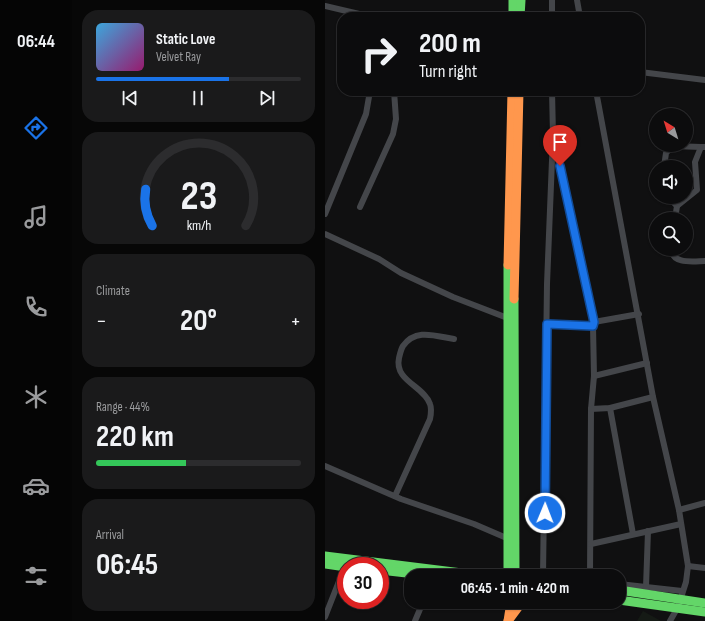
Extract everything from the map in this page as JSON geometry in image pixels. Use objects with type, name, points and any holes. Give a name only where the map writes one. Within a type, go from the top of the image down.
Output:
[{"type":"main road","points":[[513,0],[513,12]]},
{"type":"main road","points":[[520,12],[521,0]]},
{"type":"main road","points":[[512,96],[511,540],[513,569]]},
{"type":"main road","points":[[511,319],[519,96]]},
{"type":"main road","points":[[325,556],[430,569]]},
{"type":"main road","points":[[325,564],[337,565]]},
{"type":"main road","points":[[389,571],[404,573]]},
{"type":"main road","points":[[626,591],[705,603]]},
{"type":"main road","points":[[626,600],[680,599],[705,612]]},
{"type":"main road","points":[[503,621],[504,609]]},
{"type":"main road","points":[[508,621],[510,609]]},
{"type":"main road","points":[[508,621],[517,609]]},
{"type":"street","points":[[552,0],[552,12]]},
{"type":"street","points":[[577,0],[580,12]]},
{"type":"street","points":[[325,6],[351,12]]},
{"type":"street","points":[[645,73],[705,80]]},
{"type":"street","points":[[325,214],[366,114],[369,96]]},
{"type":"street","points":[[360,207],[393,134],[395,119],[394,96]]},
{"type":"street","points":[[543,569],[547,324],[553,135],[552,96]]},
{"type":"street","points":[[597,96],[639,314],[653,397],[679,510],[687,566],[686,582],[670,621]]},
{"type":"street","points":[[553,135],[593,324],[594,376],[591,409],[590,569]]},
{"type":"street","points":[[665,160],[666,153],[669,148],[673,146],[703,147],[695,162],[697,190],[677,206],[676,212]]},
{"type":"street","points":[[325,234],[379,259],[401,273],[511,319]]},
{"type":"street","points":[[674,256],[681,260],[705,261]]},
{"type":"street","points":[[547,324],[593,324],[639,314]]},
{"type":"street","points":[[395,496],[430,419],[431,411],[430,402],[401,373],[398,364],[402,348],[410,337],[424,334],[454,340]]},
{"type":"street","points":[[594,376],[647,363]]},
{"type":"street","points":[[591,409],[610,408],[653,397]]},
{"type":"street","points":[[610,408],[633,534]]},
{"type":"street","points":[[325,466],[395,496],[474,524],[511,540]]},
{"type":"street","points":[[679,510],[705,503]]},
{"type":"street","points":[[591,544],[681,524]]},
{"type":"street","points":[[646,587],[648,531]]},
{"type":"street","points":[[687,566],[705,568]]},
{"type":"street","points":[[626,585],[646,587],[680,599]]},
{"type":"street","points":[[325,617],[337,586]]},
{"type":"street","points":[[415,621],[420,609]]},
{"type":"shaded area","points":[[643,611],[661,621],[637,621]]},
{"type":"traffic: fast","points":[[513,0],[513,12]]},
{"type":"traffic: fast","points":[[520,12],[521,0]]},
{"type":"traffic: fast","points":[[508,265],[508,569]]},
{"type":"traffic: fast","points":[[514,299],[515,569]]},
{"type":"traffic: fast","points":[[325,556],[430,569]]},
{"type":"traffic: fast","points":[[325,564],[337,566]]},
{"type":"traffic: fast","points":[[389,571],[404,573]]},
{"type":"traffic: fast","points":[[626,591],[705,603]]},
{"type":"traffic: fast","points":[[626,601],[705,612]]},
{"type":"traffic: slow","points":[[508,265],[512,96]]},
{"type":"traffic: slow","points":[[514,299],[519,96]]},
{"type":"traffic: slow","points":[[508,621],[510,609]]},
{"type":"traffic: slow","points":[[508,621],[517,609]]},
{"type":"route","points":[[545,513],[547,324],[593,326],[594,322],[560,166]]}]
